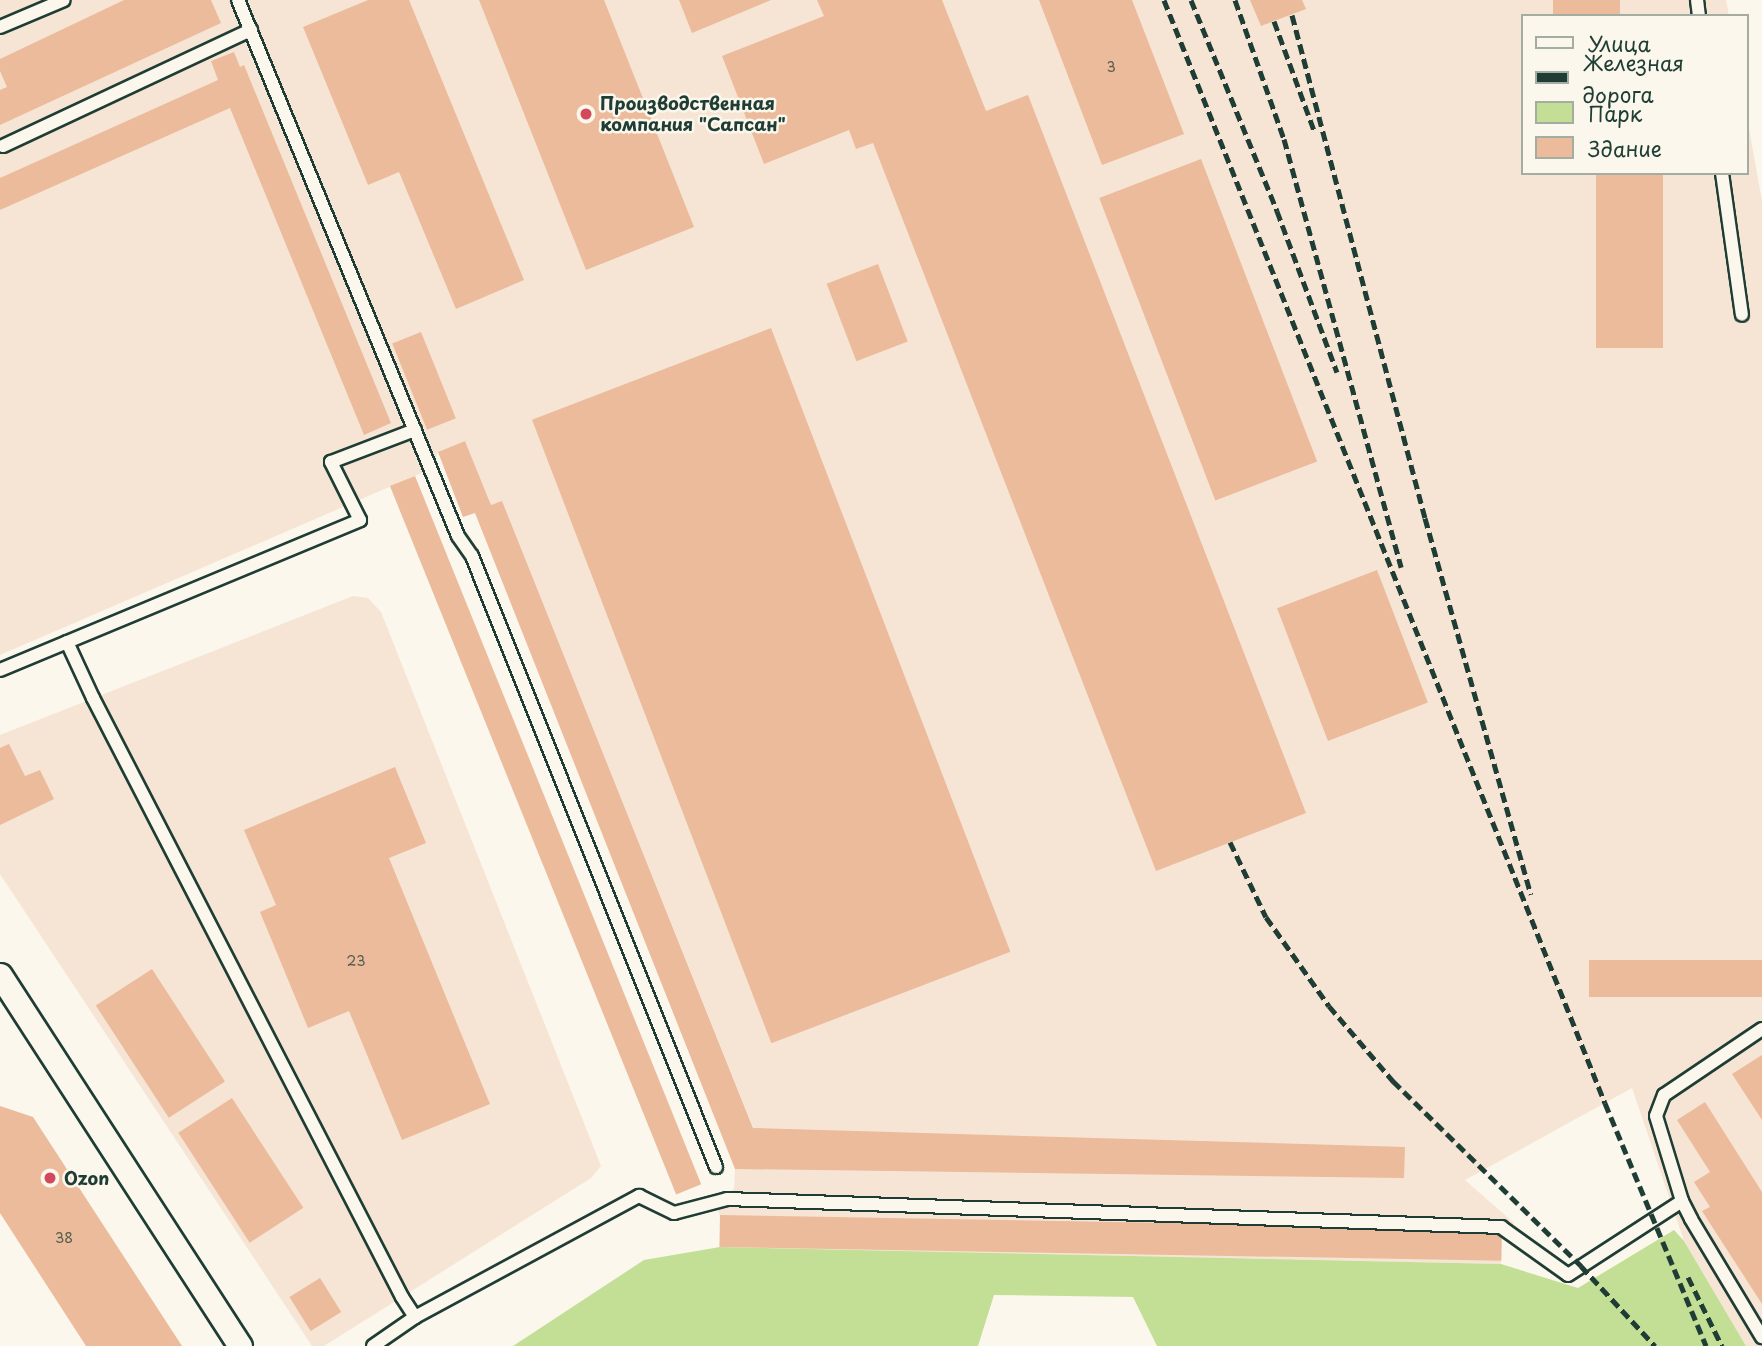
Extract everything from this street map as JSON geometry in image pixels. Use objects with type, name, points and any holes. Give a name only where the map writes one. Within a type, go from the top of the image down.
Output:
[{"type":"street","points":[[1,977],[240,1346]]},
{"type":"lane","points":[[0,27],[35,6],[64,0]]},
{"type":"lane","points":[[238,0],[458,536],[472,556],[716,1167]]},
{"type":"lane","points":[[3,146],[251,30]]},
{"type":"lane","points":[[1722,175],[1742,315]]},
{"type":"lane","points":[[0,670],[360,520],[331,462],[415,430]]},
{"type":"lane","points":[[67,642],[93,698],[402,1297],[415,1317]]},
{"type":"lane","points":[[1762,1029],[1664,1095],[1656,1116],[1682,1201],[1762,1338]]},
{"type":"lane","points":[[373,1346],[415,1317],[639,1196],[674,1213],[727,1199],[1501,1227],[1568,1275],[1682,1201]]},
{"type":"shaded area","points":[[0,0],[1726,0],[1729,14],[1520,14],[1520,175],[1748,175],[1748,123],[1762,201],[1762,1346],[1746,1346],[1684,1241],[1632,1088],[1465,1180],[1514,1223],[1509,1232],[1502,1233],[1501,1264],[720,1247],[718,1211],[734,1188],[735,1169],[722,1127],[753,1127],[502,502],[491,505],[465,441],[438,452],[431,469],[0,655]]},
{"type":"shaded area","points":[[353,596],[368,598],[381,612],[601,1166],[591,1178],[324,1346],[312,1346],[0,874],[0,735]]},
{"type":"green space","points":[[1674,1230],[1684,1241],[1746,1346],[1157,1346],[1133,1297],[994,1295],[978,1346],[513,1346],[644,1260],[720,1247],[1501,1264],[1578,1288]]},
{"type":"building","points":[[124,0],[211,0],[221,23],[0,125],[0,90],[7,87],[0,71],[0,59]]},
{"type":"building","points":[[368,0],[409,0],[524,280],[456,309],[399,172],[368,185],[303,27]]},
{"type":"building","name":"Производственная компания \"Сапсан\"","points":[[479,0],[604,0],[694,227],[586,270]]},
{"type":"building","points":[[679,0],[771,0],[692,33]]},
{"type":"building","points":[[817,0],[942,0],[986,111],[1028,95],[1306,813],[1156,871],[873,143],[856,149],[849,130],[764,164],[722,56],[824,16]]},
{"type":"building","points":[[1039,0],[1132,0],[1184,134],[1102,165]]},
{"type":"building","points":[[1250,0],[1302,0],[1306,9],[1261,26]]},
{"type":"building","points":[[1553,0],[1620,0],[1620,14],[1553,14]]},
{"type":"building","points":[[234,52],[240,67],[244,65],[391,423],[364,435],[230,108],[0,210],[0,178],[218,80],[211,61]]},
{"type":"building","points":[[1201,159],[1317,461],[1215,501],[1099,198]]},
{"type":"building","points":[[1596,175],[1663,175],[1663,348],[1596,348]]},
{"type":"building","points":[[878,264],[908,341],[856,361],[827,284]]},
{"type":"building","points":[[771,328],[1010,952],[771,1043],[532,420]]},
{"type":"building","points":[[421,332],[456,418],[427,430],[392,344]]},
{"type":"building","points":[[465,441],[491,505],[502,501],[753,1128],[1405,1147],[1404,1178],[735,1169],[475,513],[463,517],[438,452]]},
{"type":"building","points":[[415,476],[701,1184],[676,1194],[390,486]]},
{"type":"building","points":[[1377,570],[1428,703],[1328,741],[1277,608]]},
{"type":"building","points":[[9,744],[25,776],[40,770],[54,799],[0,825],[0,748]]},
{"type":"building","points":[[395,767],[426,843],[389,858],[490,1104],[402,1140],[349,1011],[308,1028],[260,912],[276,905],[244,830]]},
{"type":"building","points":[[1589,960],[1762,960],[1762,997],[1589,997]]},
{"type":"building","points":[[152,969],[225,1081],[169,1118],[96,1005]]},
{"type":"building","points":[[1762,1055],[1762,1120],[1732,1074]]},
{"type":"building","points":[[232,1098],[303,1208],[250,1243],[178,1133]]},
{"type":"building","points":[[1705,1102],[1762,1192],[1762,1304],[1702,1211],[1710,1207],[1694,1182],[1710,1172],[1677,1120]]},
{"type":"building","points":[[0,1106],[33,1117],[182,1346],[86,1346],[0,1213]]},
{"type":"building","points":[[720,1215],[1502,1229],[1501,1261],[719,1247]]},
{"type":"building","points":[[320,1278],[341,1312],[311,1331],[289,1297]]},
{"type":"railway","points":[[1164,0],[1605,1103],[1706,1346]]},
{"type":"railway","points":[[1191,0],[1277,211],[1337,372]]},
{"type":"railway","points":[[1235,0],[1284,139],[1401,567]]},
{"type":"railway","points":[[1292,15],[1425,518],[1531,894]]},
{"type":"railway","points":[[1274,21],[1315,133]]},
{"type":"railway","points":[[1230,842],[1266,917],[1329,1006],[1393,1081],[1581,1266],[1655,1346]]},
{"type":"railway","points":[[1688,1277],[1722,1346]]},
{"type":"place","name":"Производственная компания \"Сапсан\"","points":[[586,114]]},
{"type":"place","name":"Ozon","points":[[50,1178]]}]
